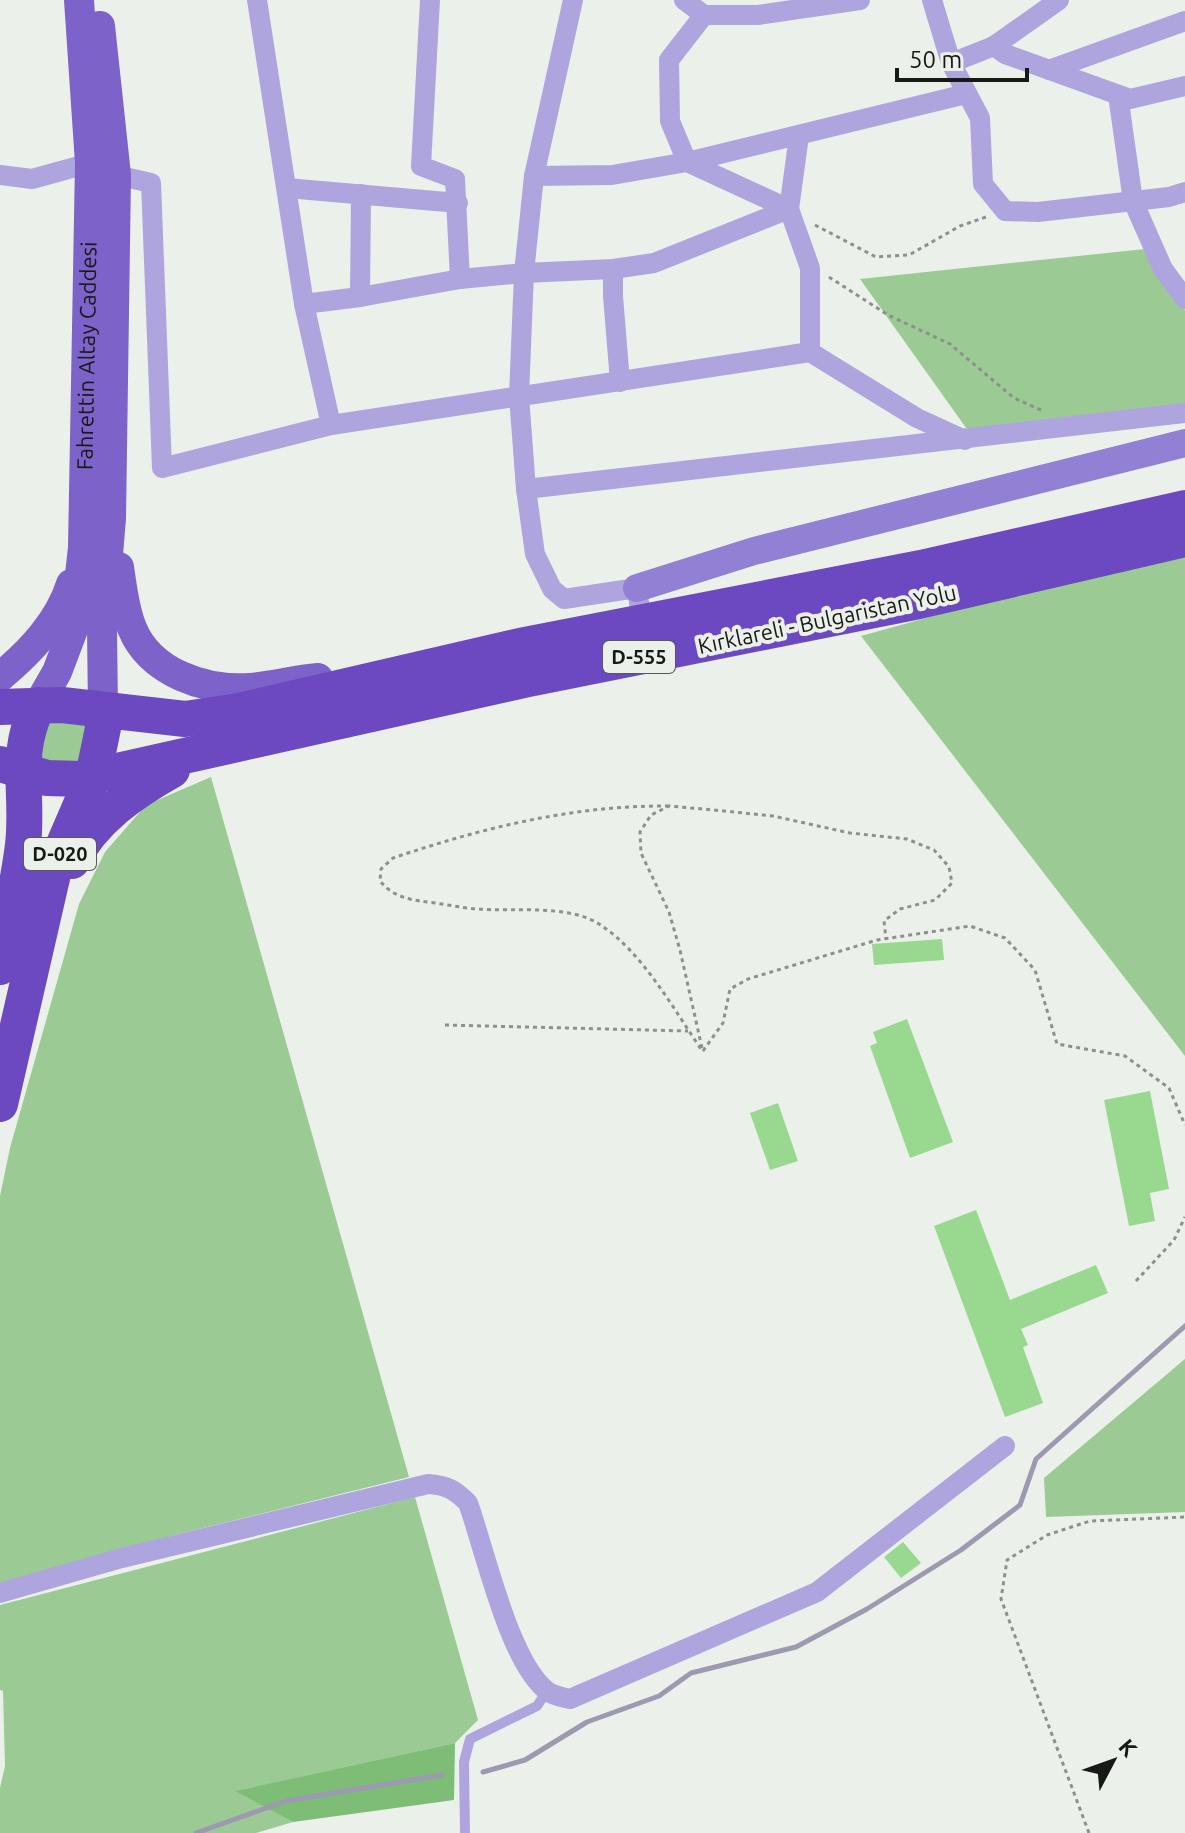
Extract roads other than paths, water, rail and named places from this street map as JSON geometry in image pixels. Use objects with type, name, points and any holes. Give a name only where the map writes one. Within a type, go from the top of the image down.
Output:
[{"type":"highway","name":"Kırklareli - Bulgaristan Yolu","points":[[103,711],[185,719],[239,711],[520,646],[921,568],[1185,508]]},
{"type":"highway","name":"Kırklareli - Bulgaristan Yolu","points":[[93,777],[533,678],[919,601],[1185,539]]},
{"type":"highway","points":[[0,1104],[10,949],[23,845],[12,768],[38,705]]},
{"type":"highway","name":"D-555","points":[[0,707],[62,705],[103,711]]},
{"type":"highway","name":"D-020","points":[[10,949],[55,865],[93,777],[103,728],[103,711]]},
{"type":"highway","points":[[10,949],[92,832],[130,795],[203,751]]},
{"type":"highway","name":"D-555","points":[[12,768],[54,779],[93,777]]},
{"type":"highway","points":[[0,857],[10,949]]},
{"type":"main road","name":"Fahrettin Altay Caddesi","points":[[79,0],[107,167]]},
{"type":"main road","name":"Fahrettin Altay Caddesi","points":[[98,0],[107,167],[98,517],[103,711]]},
{"type":"main road","name":"Fahrettin Altay Caddesi","points":[[38,705],[57,672],[74,627],[98,517]]},
{"type":"main road","points":[[0,677],[35,644],[62,605],[98,517]]},
{"type":"main road","points":[[98,517],[132,627],[152,658],[171,671],[207,685],[223,687],[253,687],[316,677],[368,681]]},
{"type":"street","points":[[257,0],[304,304],[331,425]]},
{"type":"street","points":[[430,0],[421,166],[455,179],[460,279]]},
{"type":"street","points":[[684,0],[704,15],[758,15],[860,0]]},
{"type":"street","points":[[932,0],[951,63],[980,118],[983,184],[1005,211],[1038,212],[1169,197],[1185,192]]},
{"type":"street","points":[[951,63],[994,46],[1059,0]]},
{"type":"street","points":[[566,2],[534,176],[524,273],[519,396],[526,489],[535,554],[552,589],[564,599],[637,588],[754,551],[1185,443]]},
{"type":"street","points":[[704,15],[669,60],[670,121],[687,162],[789,209]]},
{"type":"street","points":[[1049,70],[1185,21]]},
{"type":"street","points":[[994,46],[1005,54],[1130,99],[1185,86]]},
{"type":"street","points":[[534,176],[612,175],[687,162],[966,94]]},
{"type":"street","points":[[1118,95],[1133,201],[1163,269],[1185,299]]},
{"type":"street","points":[[799,136],[789,209],[809,264],[810,352]]},
{"type":"street","points":[[0,175],[32,179],[107,167],[151,183],[162,468],[331,425],[810,352],[917,418],[965,440]]},
{"type":"street","points":[[287,188],[458,203]]},
{"type":"street","points":[[360,297],[361,194]]},
{"type":"street","points":[[304,304],[460,279],[613,269],[654,263],[789,209]]},
{"type":"street","points":[[613,269],[620,382]]},
{"type":"street","points":[[526,489],[1185,413]]},
{"type":"street","points":[[637,588],[642,624]]},
{"type":"street","points":[[0,1593],[152,1551],[428,1484],[444,1484],[468,1503],[505,1618],[521,1654],[547,1691],[570,1699],[817,1592],[1005,1446]]},
{"type":"lane","points":[[465,1833],[464,1762],[470,1739],[537,1706],[547,1691]]},
{"type":"waterway","points":[[483,1772],[525,1760],[587,1722],[659,1696],[691,1673],[796,1647],[867,1609],[961,1550],[1020,1505],[1036,1459],[1185,1326]]},
{"type":"waterway","points":[[196,1833],[286,1801],[442,1775]]}]
